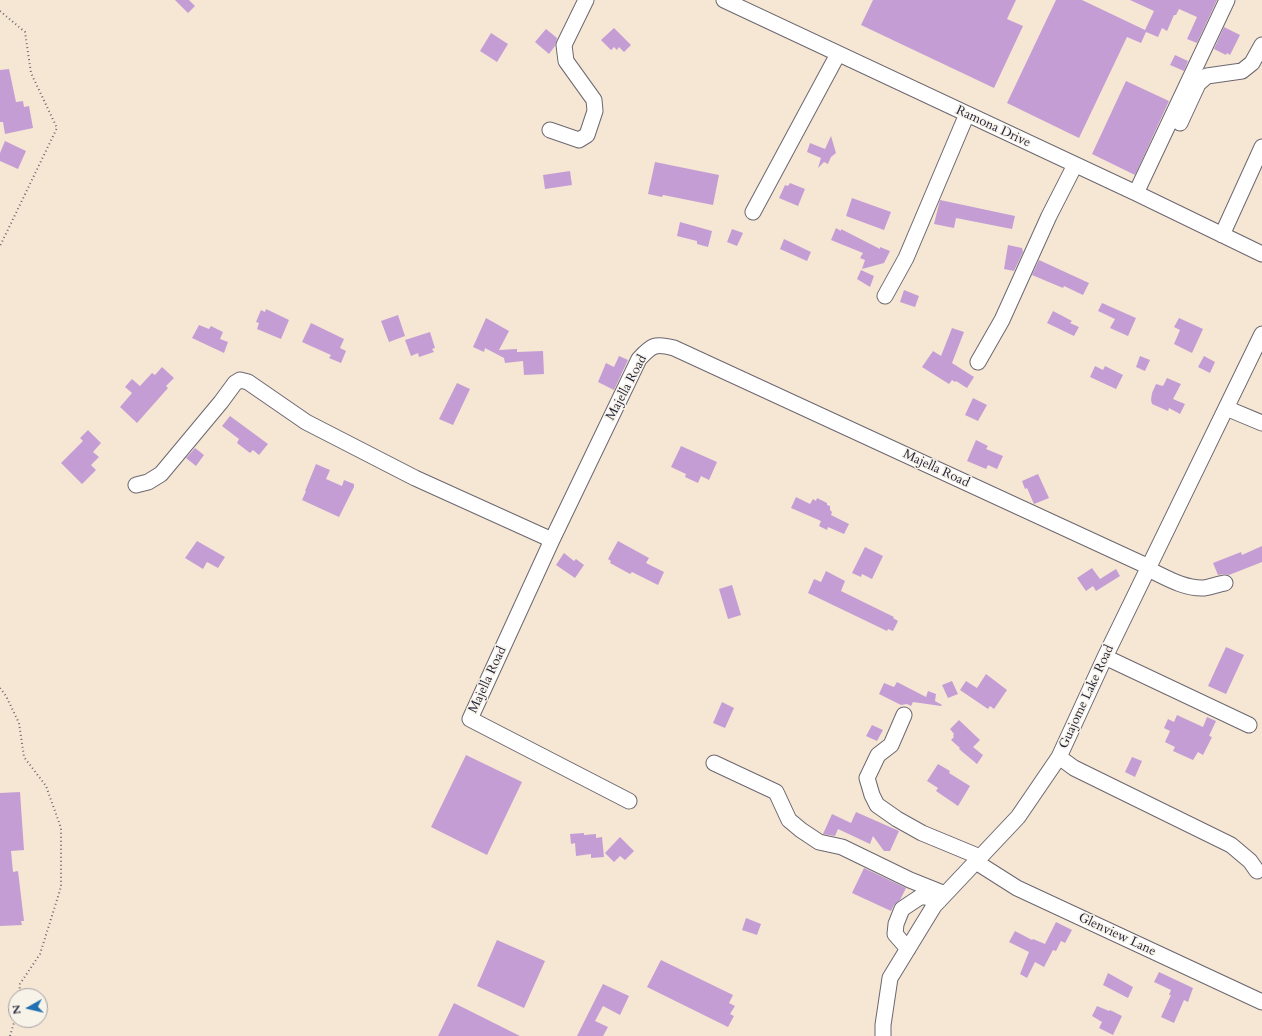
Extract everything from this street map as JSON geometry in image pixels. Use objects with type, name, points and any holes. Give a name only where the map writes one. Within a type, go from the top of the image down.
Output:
[{"type":"street","points":[[550,130],[579,140],[587,134],[595,111],[594,100],[566,61],[564,44],[586,0]]},
{"type":"street","name":"Ramona Drive","points":[[724,0],[1262,254]]},
{"type":"street","points":[[1140,196],[1227,0]]},
{"type":"street","points":[[1140,196],[1153,177],[1198,84],[1207,76],[1242,71],[1252,63],[1262,45]]},
{"type":"street","points":[[752,212],[838,54]]},
{"type":"street","points":[[885,296],[906,258],[967,114]]},
{"type":"street","points":[[1222,235],[1262,147]]},
{"type":"street","points":[[978,362],[1002,320],[1049,216],[1075,165]]},
{"type":"street","name":"Guajome Lake Road","points":[[883,1036],[883,1025],[890,978],[934,906],[1018,817],[1059,757],[1105,657],[1262,334]]},
{"type":"street","name":"Majella Road","points":[[629,801],[470,719],[552,540],[639,359],[649,348],[662,345],[674,348],[1182,584],[1204,588],[1225,583]]},
{"type":"street","points":[[136,485],[148,482],[161,474],[235,383],[240,380],[248,382],[306,422],[415,478],[552,540]]},
{"type":"street","points":[[1226,408],[1262,423]]},
{"type":"street","points":[[1105,657],[1249,725]]},
{"type":"street","name":"Glenview Lane","points":[[904,715],[891,745],[878,755],[867,778],[872,795],[877,805],[897,819],[922,833],[978,860],[1017,888],[1262,1002]]},
{"type":"street","points":[[1059,757],[1074,768],[1231,845],[1250,861],[1257,871]]},
{"type":"street","points":[[714,763],[776,792],[789,820],[801,830],[820,842],[842,847],[910,880],[942,898]]},
{"type":"street","points":[[908,949],[895,934],[896,924],[902,909],[920,897],[942,898]]},
{"type":"path","points":[[0,11],[25,32],[31,73],[57,128],[0,246]]},
{"type":"path","points":[[0,688],[6,696],[19,723],[24,757],[46,786],[61,828],[61,887],[40,954],[20,984],[20,988]]},
{"type":"building","points":[[175,0],[189,0],[195,6],[188,13]]},
{"type":"building","points":[[873,0],[1016,0],[1007,19],[1023,26],[994,88],[861,25]]},
{"type":"building","points":[[1056,0],[1082,0],[1145,30],[1154,11],[1130,0],[1217,0],[1197,43],[1187,39],[1197,17],[1179,9],[1176,15],[1174,15],[1167,31],[1162,28],[1158,37],[1146,32],[1141,43],[1127,37],[1079,138],[1007,103]]},
{"type":"building","points":[[1224,27],[1240,35],[1230,55],[1227,53],[1226,55],[1214,49]]},
{"type":"building","points":[[614,28],[631,45],[624,52],[619,47],[617,50],[614,47],[611,50],[601,40]]},
{"type":"building","points":[[546,29],[557,38],[555,46],[549,54],[535,42]]},
{"type":"building","points":[[491,33],[508,44],[497,62],[480,51]]},
{"type":"building","points":[[1175,55],[1188,61],[1184,71],[1170,65]]},
{"type":"building","points":[[9,69],[16,102],[23,101],[24,107],[29,106],[33,128],[5,134],[3,122],[0,122],[0,70]]},
{"type":"building","points":[[1126,81],[1169,101],[1135,175],[1092,154]]},
{"type":"building","points":[[831,136],[836,153],[831,157],[828,164],[824,162],[818,168],[821,158],[807,152],[810,143],[825,149]]},
{"type":"building","points":[[5,141],[26,151],[18,169],[0,161],[0,153]]},
{"type":"building","points":[[655,162],[719,175],[713,205],[663,195],[662,197],[648,194]]},
{"type":"building","points":[[570,171],[572,185],[545,189],[543,175]]},
{"type":"building","points":[[790,183],[805,189],[798,206],[779,198],[785,185],[788,186]]},
{"type":"building","points":[[852,198],[891,212],[884,230],[846,216]]},
{"type":"building","points":[[940,200],[1015,216],[1012,229],[956,218],[954,228],[934,224]]},
{"type":"building","points":[[680,222],[712,231],[708,247],[697,244],[697,241],[677,236]]},
{"type":"building","points":[[836,228],[841,231],[841,229],[880,249],[880,247],[890,251],[884,263],[862,269],[865,260],[860,258],[863,253],[831,240]]},
{"type":"building","points":[[732,229],[743,233],[737,246],[727,242]]},
{"type":"building","points":[[784,239],[811,252],[807,261],[780,249]]},
{"type":"building","points":[[1008,245],[1022,248],[1023,252],[1014,271],[1004,269]]},
{"type":"building","points":[[1039,260],[1089,283],[1083,295],[1064,286],[1063,288],[1032,275]]},
{"type":"building","points":[[861,270],[874,276],[870,287],[857,279]]},
{"type":"building","points":[[904,290],[919,296],[915,307],[900,302]]},
{"type":"building","points":[[1102,303],[1136,318],[1128,336],[1110,328],[1115,319],[1098,311]]},
{"type":"building","points":[[266,309],[289,320],[281,339],[257,329],[259,323],[256,322],[261,310],[265,312]]},
{"type":"building","points":[[1053,311],[1072,321],[1070,323],[1079,327],[1074,336],[1047,323]]},
{"type":"building","points":[[398,315],[405,336],[389,342],[381,321]]},
{"type":"building","points":[[486,318],[509,331],[499,350],[517,349],[517,352],[543,351],[544,374],[524,375],[523,361],[505,363],[504,358],[485,348],[484,352],[473,347]]},
{"type":"building","points":[[1179,318],[1203,329],[1192,353],[1174,344],[1180,330],[1174,327]]},
{"type":"building","points":[[311,323],[344,339],[340,348],[346,351],[341,363],[329,358],[331,355],[302,342]]},
{"type":"building","points":[[199,325],[209,329],[211,326],[223,332],[220,339],[228,342],[224,353],[192,338]]},
{"type":"building","points":[[952,328],[964,332],[952,363],[974,377],[967,388],[952,380],[949,384],[922,367],[933,351],[941,356]]},
{"type":"building","points":[[430,332],[435,348],[432,349],[434,352],[419,357],[418,353],[411,356],[405,340]]},
{"type":"building","points":[[619,356],[628,360],[614,390],[598,382],[606,363],[614,367]]},
{"type":"building","points":[[1140,356],[1150,360],[1145,371],[1136,367]]},
{"type":"building","points":[[1204,356],[1215,362],[1210,373],[1198,367]]},
{"type":"building","points":[[1095,366],[1103,370],[1105,366],[1123,375],[1116,389],[1090,377]]},
{"type":"building","points":[[162,367],[174,378],[166,386],[168,388],[137,423],[120,407],[132,393],[125,387],[132,379],[140,386],[152,373],[155,375]]},
{"type":"building","points":[[1167,378],[1181,384],[1173,399],[1185,404],[1180,414],[1169,408],[1168,411],[1152,404],[1152,393],[1156,384],[1163,386]]},
{"type":"building","points":[[457,383],[470,389],[453,425],[439,419]]},
{"type":"building","points":[[973,398],[987,405],[978,421],[965,415]]},
{"type":"building","points":[[230,416],[268,444],[259,455],[253,450],[250,453],[237,443],[239,439],[222,426]]},
{"type":"building","points":[[88,430],[101,443],[93,452],[99,457],[91,465],[96,470],[82,484],[61,463],[83,441],[80,438]]},
{"type":"building","points":[[976,440],[988,446],[986,449],[1003,456],[997,469],[988,465],[986,469],[967,461]]},
{"type":"building","points":[[681,446],[717,462],[709,480],[701,476],[698,483],[685,477],[686,474],[671,467]]},
{"type":"building","points":[[195,448],[204,455],[196,466],[186,458]]},
{"type":"building","points":[[316,464],[330,470],[326,479],[342,486],[344,480],[354,484],[354,487],[339,517],[302,500]]},
{"type":"building","points":[[1038,474],[1049,498],[1034,504],[1022,481]]},
{"type":"building","points":[[796,497],[810,504],[813,499],[816,501],[817,498],[827,503],[832,512],[831,515],[849,524],[844,534],[828,527],[827,530],[819,526],[821,521],[791,508]]},
{"type":"building","points":[[197,541],[225,557],[218,568],[207,562],[203,569],[185,558]]},
{"type":"building","points":[[618,541],[649,558],[646,563],[664,572],[658,585],[632,572],[630,574],[610,563],[611,561],[608,559]]},
{"type":"building","points":[[1262,546],[1262,562],[1229,575],[1218,575],[1213,563],[1241,552],[1242,555]]},
{"type":"building","points":[[865,547],[883,556],[872,579],[862,574],[861,577],[852,573]]},
{"type":"building","points":[[564,553],[574,561],[576,559],[584,565],[575,578],[556,565]]},
{"type":"building","points":[[1092,568],[1100,579],[1116,569],[1120,576],[1096,591],[1093,586],[1086,591],[1077,578]]},
{"type":"building","points":[[826,571],[845,581],[841,591],[894,617],[893,618],[898,621],[893,631],[888,629],[887,631],[808,593],[814,579],[821,582]]},
{"type":"building","points":[[732,585],[741,615],[728,619],[719,589]]},
{"type":"building","points":[[1226,647],[1244,655],[1226,694],[1208,686]]},
{"type":"building","points":[[986,674],[1007,690],[994,709],[990,706],[988,709],[960,690],[966,681],[977,688]]},
{"type":"building","points":[[952,681],[958,694],[948,698],[942,685]]},
{"type":"building","points":[[897,682],[926,697],[928,691],[936,694],[935,701],[942,705],[913,702],[911,706],[907,704],[901,705],[879,694],[884,683],[894,687]]},
{"type":"building","points":[[722,702],[734,708],[725,728],[713,723]]},
{"type":"building","points":[[1177,715],[1203,727],[1207,717],[1216,721],[1209,736],[1212,737],[1203,755],[1198,752],[1193,760],[1173,751],[1175,747],[1165,742],[1170,731],[1164,728],[1168,719],[1174,722]]},
{"type":"building","points":[[959,720],[980,740],[973,747],[983,755],[977,764],[951,740],[954,737],[954,734],[950,729]]},
{"type":"building","points":[[872,725],[883,730],[877,741],[866,736]]},
{"type":"building","points":[[466,755],[522,782],[487,855],[431,827]]},
{"type":"building","points":[[1132,757],[1142,761],[1135,777],[1125,772]]},
{"type":"building","points":[[938,764],[970,786],[958,806],[936,791],[938,788],[927,781]]},
{"type":"building","points":[[20,792],[24,850],[11,851],[13,872],[18,871],[24,921],[21,921],[22,925],[0,926],[0,793]]},
{"type":"building","points":[[856,812],[899,831],[890,851],[884,851],[873,836],[870,844],[838,829],[835,836],[823,834],[832,814],[851,823]]},
{"type":"building","points":[[584,833],[584,835],[596,834],[596,838],[602,837],[604,857],[591,858],[591,854],[576,856],[575,843],[571,844],[570,834]]},
{"type":"building","points":[[620,837],[634,851],[625,860],[620,856],[614,862],[605,853]]},
{"type":"building","points":[[864,868],[906,888],[900,900],[894,905],[891,911],[852,893]]},
{"type":"building","points":[[746,918],[761,924],[757,935],[742,930]]},
{"type":"building","points":[[1056,922],[1072,930],[1065,943],[1061,941],[1056,951],[1053,950],[1044,967],[1035,962],[1027,978],[1020,974],[1029,952],[1009,942],[1015,931],[1032,940],[1033,939],[1045,944]]},
{"type":"building","points":[[497,940],[545,961],[524,1008],[477,986]]},
{"type":"building","points":[[661,960],[733,995],[729,1003],[735,1006],[730,1014],[734,1016],[728,1027],[647,987]]},
{"type":"building","points":[[1159,972],[1193,988],[1188,1002],[1184,1000],[1174,1023],[1161,1017],[1171,995],[1169,995],[1171,990],[1154,982]]},
{"type":"building","points":[[1108,973],[1133,987],[1128,998],[1103,985]]},
{"type":"building","points":[[603,984],[629,996],[620,1015],[603,1006],[595,1021],[608,1027],[603,1036],[577,1036]]},
{"type":"building","points":[[454,1003],[520,1036],[438,1036]]},
{"type":"building","points":[[1097,1006],[1122,1016],[1113,1035],[1099,1028],[1102,1022],[1092,1016]]}]
